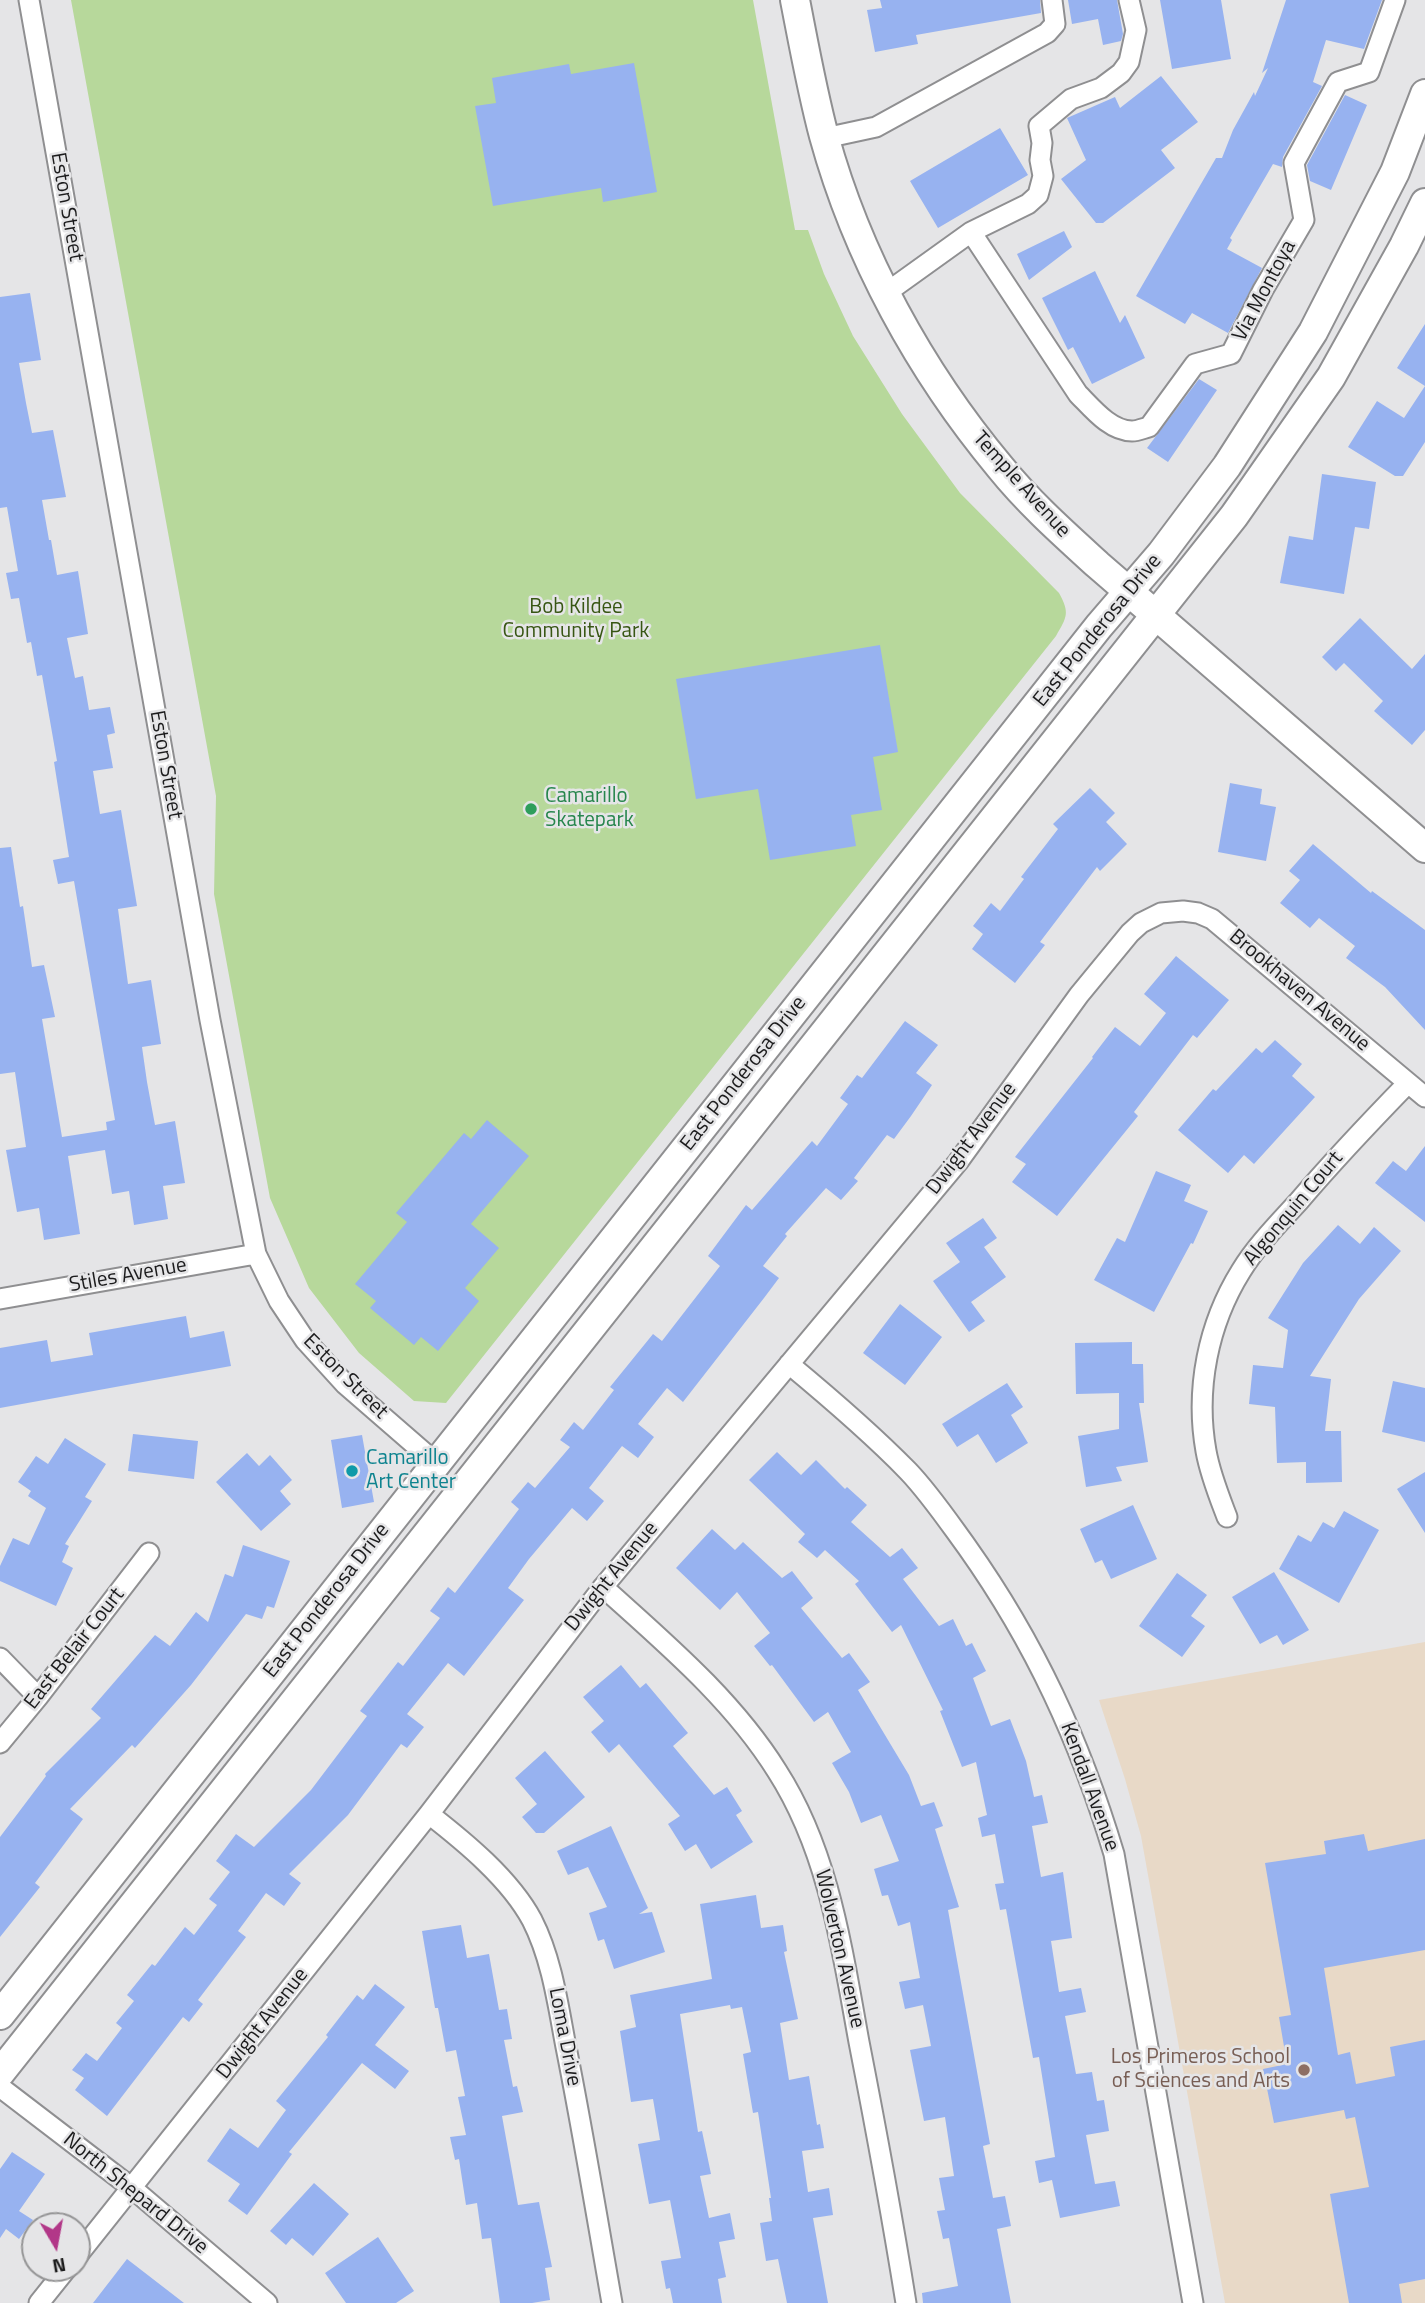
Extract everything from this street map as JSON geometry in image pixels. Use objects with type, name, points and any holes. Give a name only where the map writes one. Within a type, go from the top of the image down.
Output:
[{"type":"main road","name":"Temple Avenue","points":[[796,0],[807,66],[825,138],[848,209],[908,336],[942,391],[996,463],[1045,516],[1155,616],[1425,848]]},
{"type":"main road","name":"East Ponderosa Drive","points":[[0,2015],[1128,591],[1161,554],[1227,466],[1313,332],[1395,172],[1425,94]]},
{"type":"main road","name":"East Ponderosa Drive","points":[[0,2073],[1234,516],[1331,377],[1404,246],[1425,202]]},
{"type":"main road","points":[[436,1463],[465,1488]]},
{"type":"street","name":"Eston Street","points":[[29,0],[210,1020],[256,1254],[279,1301],[305,1340],[345,1384],[436,1463]]},
{"type":"street","points":[[825,138],[876,127],[1047,33],[1055,24],[1052,0]]},
{"type":"street","points":[[886,293],[971,232],[1028,204],[1038,195],[1043,176],[1040,126],[1071,99],[1101,88],[1121,73],[1129,62],[1136,30],[1129,0]]},
{"type":"street","name":"Via Montoya","points":[[971,232],[1078,394],[1099,415],[1118,427],[1132,431],[1149,427],[1195,364],[1231,354],[1263,290],[1304,220],[1294,163],[1338,82],[1369,72],[1395,0]]},
{"type":"street","name":"Brookhaven Avenue","points":[[1161,914],[1183,911],[1212,919],[1425,1097]]},
{"type":"street","name":"Dwight Avenue","points":[[91,2239],[429,1814],[603,1587],[958,1162],[1079,995],[1121,943],[1141,923],[1161,914]]},
{"type":"street","name":"Algonquin Court","points":[[1227,1517],[1212,1479],[1203,1426],[1204,1372],[1217,1320],[1228,1295],[1256,1249],[1335,1159],[1408,1083]]},
{"type":"street","name":"Stiles Avenue","points":[[0,1299],[256,1254]]},
{"type":"street","name":"Kendall Avenue","points":[[789,1364],[900,1464],[936,1505],[1009,1612],[1046,1678],[1079,1749],[1115,1854],[1194,2303]]},
{"type":"street","name":"East Belair Court","points":[[0,1743],[38,1698],[149,1553]]},
{"type":"street","name":"Wolverton Avenue","points":[[603,1587],[681,1657],[733,1712],[778,1772],[802,1815],[826,1880],[839,1936],[906,2303]]},
{"type":"street","points":[[0,1658],[38,1698]]},
{"type":"street","name":"Loma Drive","points":[[429,1814],[506,1883],[521,1902],[539,1935],[551,1974],[569,2062],[612,2303]]},
{"type":"street","name":"North Shepard Drive","points":[[0,2087],[132,2188],[267,2303]]},
{"type":"street","points":[[39,2303],[56,2282]]},
{"type":"shaded area","name":"Los Primeros School of Sciences and Arts","points":[[1425,1642],[1425,2303],[1225,2303],[1141,1836],[1099,1700]]},
{"type":"green space","name":"Bob Kildee Community Park","points":[[71,0],[753,0],[795,230],[808,230],[824,274],[853,336],[902,414],[960,493],[1059,593],[1065,605],[1065,619],[1056,636],[446,1403],[414,1401],[359,1353],[309,1288],[270,1198],[214,894],[216,796]]},
{"type":"building","points":[[880,0],[1040,0],[1041,13],[916,35],[918,44],[875,52],[867,10],[882,8]]},
{"type":"building","points":[[1068,0],[1117,0],[1123,34],[1121,41],[1103,45],[1098,19],[1072,24]]},
{"type":"building","points":[[1160,0],[1221,0],[1231,59],[1172,69]]},
{"type":"building","points":[[1286,0],[1382,0],[1364,49],[1326,40],[1313,82],[1322,86],[1283,157],[1282,167],[1273,164],[1230,238],[1232,240],[1227,249],[1262,268],[1228,333],[1192,313],[1185,324],[1136,296],[1216,158],[1222,158],[1233,130],[1254,92],[1255,96],[1268,68],[1262,73]]},
{"type":"building","points":[[634,63],[657,192],[603,202],[601,188],[493,206],[475,106],[496,103],[492,78],[569,64],[571,74]]},
{"type":"building","points":[[1161,76],[1198,122],[1161,150],[1175,168],[1103,223],[1096,223],[1061,179],[1086,160],[1067,118],[1115,97],[1120,108]]},
{"type":"building","points":[[1345,95],[1367,105],[1331,190],[1310,181],[1307,165]]},
{"type":"building","points":[[1000,128],[1028,175],[938,228],[910,181]]},
{"type":"building","points":[[1064,231],[1072,247],[1029,280],[1017,254]]},
{"type":"building","points":[[1095,271],[1120,323],[1125,315],[1145,358],[1092,384],[1073,347],[1068,350],[1042,298]]},
{"type":"building","points":[[30,293],[41,360],[19,363],[26,403],[32,433],[53,430],[66,497],[42,500],[57,575],[78,571],[88,634],[67,638],[75,678],[83,676],[89,710],[110,707],[115,733],[107,735],[113,768],[93,771],[100,814],[121,810],[137,906],[118,909],[128,984],[151,980],[161,1044],[142,1047],[147,1082],[155,1125],[175,1121],[185,1183],[163,1186],[168,1219],[134,1225],[129,1191],[112,1194],[105,1150],[68,1156],[80,1234],[44,1240],[39,1208],[17,1212],[6,1150],[26,1147],[15,1072],[0,1074],[0,848],[11,847],[32,967],[44,965],[55,1017],[42,1019],[62,1137],[107,1130],[106,1122],[115,1120],[74,881],[58,884],[53,860],[69,857],[54,762],[57,761],[42,675],[37,676],[31,642],[27,643],[19,598],[11,599],[6,573],[18,571],[7,507],[0,508],[0,297]]},
{"type":"building","points":[[1425,324],[1425,386],[1397,368]]},
{"type":"building","points":[[1199,379],[1217,390],[1168,462],[1147,448]]},
{"type":"building","points":[[1425,386],[1425,442],[1403,476],[1395,476],[1348,447],[1377,401],[1404,418]]},
{"type":"building","points":[[1322,474],[1376,482],[1369,529],[1355,527],[1344,594],[1280,583],[1289,536],[1313,540]]},
{"type":"building","points":[[1360,618],[1412,669],[1425,654],[1425,730],[1412,745],[1374,711],[1383,701],[1344,663],[1336,671],[1322,657]]},
{"type":"building","points":[[880,645],[898,752],[873,757],[882,810],[851,815],[856,846],[770,860],[758,789],[696,799],[676,679]]},
{"type":"building","points":[[1230,783],[1262,789],[1260,804],[1276,807],[1266,861],[1218,852]]},
{"type":"building","points":[[1090,788],[1115,813],[1106,822],[1127,844],[1100,871],[1097,867],[1040,942],[1045,945],[1015,983],[972,949],[983,934],[973,926],[991,903],[1000,911],[1024,879],[1021,877],[1058,829],[1053,824]]},
{"type":"building","points":[[1313,844],[1371,893],[1372,891],[1425,930],[1425,1030],[1385,987],[1346,958],[1355,946],[1319,918],[1310,928],[1280,903],[1300,880],[1289,871]]},
{"type":"building","points":[[1176,956],[1229,1000],[1197,1038],[1193,1035],[1134,1112],[1138,1116],[1057,1216],[1012,1182],[1026,1164],[1015,1157],[1115,1027],[1140,1046],[1166,1013],[1144,994]]},
{"type":"building","points":[[905,1021],[938,1045],[916,1073],[932,1085],[911,1116],[894,1139],[887,1135],[854,1178],[858,1181],[841,1200],[826,1188],[785,1234],[787,1236],[763,1266],[779,1278],[764,1298],[683,1402],[667,1388],[638,1424],[654,1437],[638,1458],[622,1446],[589,1488],[604,1501],[587,1521],[572,1508],[529,1559],[508,1588],[524,1600],[464,1676],[448,1663],[407,1714],[424,1727],[407,1748],[401,1744],[348,1815],[289,1874],[301,1883],[284,1906],[266,1893],[238,1931],[246,1937],[198,2000],[203,2004],[189,2022],[183,2017],[107,2116],[75,2090],[84,2078],[72,2070],[86,2053],[97,2061],[122,2028],[116,2023],[134,2001],[127,1995],[152,1964],[155,1966],[185,1927],[194,1935],[217,1905],[209,1899],[230,1872],[216,1861],[236,1834],[254,1847],[311,1790],[367,1716],[360,1711],[398,1662],[403,1666],[440,1618],[430,1611],[448,1587],[455,1593],[519,1509],[511,1502],[528,1482],[535,1488],[570,1447],[560,1440],[574,1422],[583,1430],[614,1390],[610,1387],[653,1334],[662,1341],[720,1266],[708,1256],[746,1205],[752,1210],[812,1141],[817,1146],[848,1104],[840,1098],[857,1075],[862,1078]]},
{"type":"building","points":[[1275,1040],[1302,1064],[1292,1076],[1315,1097],[1254,1164],[1244,1155],[1228,1173],[1178,1130],[1213,1089],[1216,1091],[1256,1048],[1262,1053]]},
{"type":"building","points":[[487,1120],[529,1156],[471,1224],[499,1248],[465,1288],[479,1301],[438,1351],[421,1337],[414,1345],[370,1308],[376,1301],[355,1284],[407,1222],[396,1213],[464,1133],[471,1139]]},
{"type":"building","points":[[1425,1146],[1425,1222],[1375,1183],[1393,1161],[1406,1171]]},
{"type":"building","points":[[1156,1171],[1191,1185],[1184,1201],[1208,1211],[1193,1244],[1191,1243],[1154,1312],[1094,1280],[1117,1238],[1125,1242]]},
{"type":"building","points":[[983,1218],[997,1238],[984,1247],[1006,1277],[971,1302],[985,1321],[969,1332],[933,1281],[960,1262],[946,1243]]},
{"type":"building","points":[[1338,1225],[1360,1244],[1374,1227],[1401,1251],[1359,1299],[1310,1376],[1331,1379],[1325,1431],[1341,1431],[1342,1482],[1306,1483],[1306,1462],[1277,1463],[1275,1407],[1249,1404],[1253,1365],[1283,1368],[1288,1330],[1268,1318],[1303,1263]]},
{"type":"building","points":[[900,1304],[942,1337],[905,1385],[863,1353]]},
{"type":"building","points":[[186,1316],[190,1338],[224,1331],[231,1366],[0,1408],[0,1348],[47,1340],[51,1362],[93,1355],[89,1333]]},
{"type":"building","points":[[1132,1342],[1132,1364],[1143,1364],[1144,1403],[1139,1403],[1148,1462],[1116,1467],[1122,1481],[1086,1487],[1078,1436],[1119,1429],[1119,1393],[1076,1394],[1075,1343]]},
{"type":"building","points":[[1393,1381],[1425,1388],[1425,1442],[1382,1432]]},
{"type":"building","points":[[1007,1383],[1023,1407],[1011,1415],[1028,1443],[996,1463],[978,1434],[957,1447],[942,1424]]},
{"type":"building","points":[[133,1434],[198,1441],[194,1479],[128,1471]]},
{"type":"building","name":"Camarillo Art Center","points":[[362,1435],[374,1502],[342,1508],[331,1440]]},
{"type":"building","points":[[65,1438],[106,1464],[85,1497],[92,1501],[65,1544],[69,1546],[62,1562],[73,1568],[56,1606],[0,1581],[0,1566],[13,1538],[29,1545],[46,1508],[28,1496],[31,1491],[18,1482],[36,1456],[48,1464]]},
{"type":"building","points":[[777,1452],[801,1475],[816,1460],[845,1489],[847,1487],[867,1505],[851,1522],[890,1557],[902,1548],[918,1568],[903,1579],[939,1626],[953,1619],[966,1646],[972,1643],[986,1671],[973,1678],[991,1726],[1010,1719],[1026,1761],[1034,1797],[1042,1795],[1048,1823],[1032,1826],[1041,1877],[1063,1872],[1072,1938],[1051,1941],[1059,1992],[1081,1988],[1086,2012],[1065,2016],[1076,2074],[1092,2072],[1097,2101],[1104,2100],[1109,2131],[1086,2135],[1095,2184],[1115,2181],[1120,2206],[1060,2218],[1052,2180],[1039,2183],[1035,2161],[1055,2157],[1039,2057],[1033,2058],[1006,1909],[1000,1910],[995,1884],[1004,1883],[995,1834],[982,1837],[978,1818],[987,1815],[976,1762],[962,1767],[940,1711],[943,1710],[901,1625],[892,1632],[855,1584],[859,1581],[825,1550],[817,1558],[798,1542],[805,1534],[749,1480]]},
{"type":"building","points":[[247,1453],[259,1466],[270,1455],[292,1480],[280,1491],[291,1504],[261,1531],[216,1482]]},
{"type":"building","points":[[1425,1472],[1425,1533],[1397,1489]]},
{"type":"building","points":[[1133,1505],[1157,1559],[1111,1579],[1102,1560],[1095,1563],[1080,1529]]},
{"type":"building","points":[[1344,1511],[1379,1530],[1339,1603],[1279,1569],[1298,1535],[1311,1542],[1323,1522],[1334,1528]]},
{"type":"building","points":[[712,1529],[735,1550],[743,1542],[782,1578],[792,1571],[813,1598],[801,1608],[842,1658],[849,1653],[870,1682],[858,1690],[909,1775],[921,1806],[934,1802],[943,1826],[935,1829],[959,1907],[948,1910],[990,2144],[983,2146],[993,2198],[1005,2196],[1011,2226],[997,2229],[1011,2303],[923,2303],[922,2293],[958,2286],[949,2238],[943,2239],[937,2211],[945,2210],[939,2178],[954,2176],[945,2117],[924,2121],[910,2050],[931,2046],[923,2005],[905,2009],[899,1982],[920,1978],[910,1922],[898,1926],[888,1895],[882,1896],[874,1869],[899,1861],[881,1815],[861,1823],[849,1792],[832,1763],[851,1752],[828,1712],[814,1722],[772,1665],[770,1666],[754,1646],[770,1633],[737,1592],[720,1610],[676,1568]]},
{"type":"building","points":[[243,1545],[290,1561],[274,1608],[267,1606],[262,1619],[246,1614],[191,1685],[135,1748],[132,1745],[70,1809],[83,1819],[35,1883],[40,1887],[0,1937],[0,1837],[45,1774],[101,1718],[91,1709],[155,1635],[170,1646],[196,1612],[208,1622],[225,1574],[233,1577]]},
{"type":"building","points":[[1274,1572],[1309,1630],[1283,1645],[1277,1635],[1260,1644],[1232,1597]]},
{"type":"building","points":[[1177,1573],[1207,1595],[1191,1616],[1205,1626],[1182,1657],[1139,1626]]},
{"type":"building","points":[[621,1665],[640,1688],[646,1683],[688,1733],[673,1746],[714,1795],[727,1787],[742,1811],[736,1815],[753,1842],[711,1869],[696,1844],[685,1851],[668,1824],[680,1816],[619,1744],[609,1753],[591,1732],[604,1721],[583,1697]]},
{"type":"building","points":[[545,1751],[585,1797],[544,1833],[536,1833],[522,1817],[537,1804],[515,1778]]},
{"type":"building","points":[[611,1826],[648,1908],[639,1914],[652,1912],[665,1952],[614,1969],[604,1939],[598,1941],[589,1913],[607,1907],[588,1867],[568,1875],[557,1851]]},
{"type":"building","points":[[1364,1834],[1368,1851],[1425,1839],[1425,1950],[1324,1968],[1338,2055],[1350,2052],[1356,2084],[1395,2076],[1390,2047],[1425,2040],[1425,2279],[1399,2284],[1402,2303],[1349,2303],[1330,2194],[1369,2187],[1355,2117],[1346,2119],[1344,2110],[1274,2123],[1263,2069],[1287,2064],[1279,2017],[1291,2015],[1265,1863],[1326,1854],[1324,1841]]},
{"type":"building","points":[[756,1895],[761,1928],[783,1925],[787,1951],[784,1952],[798,2019],[780,2023],[789,2080],[809,2076],[817,2125],[820,2124],[824,2148],[802,2151],[808,2192],[829,2188],[833,2215],[813,2218],[828,2303],[787,2303],[778,2259],[766,2261],[760,2223],[772,2221],[771,2198],[758,2112],[753,2113],[743,2054],[751,2052],[742,2007],[731,2009],[730,2005],[680,2014],[698,2132],[702,2131],[711,2174],[700,2176],[709,2218],[730,2213],[735,2239],[719,2242],[726,2277],[718,2279],[722,2303],[673,2303],[670,2288],[666,2289],[661,2261],[681,2258],[670,2200],[649,2204],[638,2144],[660,2140],[653,2099],[631,2102],[620,2031],[636,2027],[630,1995],[712,1979],[700,1904]]},
{"type":"building","points":[[461,1925],[467,1958],[489,1954],[499,2010],[507,2009],[512,2039],[504,2040],[513,2087],[517,2086],[523,2112],[502,2116],[518,2205],[539,2202],[552,2267],[545,2268],[550,2300],[500,2303],[491,2238],[482,2239],[477,2203],[466,2205],[459,2159],[455,2160],[450,2137],[466,2135],[458,2097],[465,2096],[456,2050],[446,2052],[438,2008],[435,2008],[422,1931]]},
{"type":"building","points":[[375,1984],[405,2007],[375,2045],[409,2071],[395,2089],[362,2063],[289,2152],[292,2154],[247,2215],[228,2201],[240,2184],[207,2161],[230,2128],[258,2148],[286,2110],[276,2101],[328,2037],[326,2035],[357,1995],[363,2000]]},
{"type":"building","points":[[12,2152],[45,2174],[19,2211],[19,2239],[6,2229],[0,2238],[0,2169]]},
{"type":"building","points":[[314,2183],[349,2214],[313,2256],[292,2238],[286,2245],[270,2231]]},
{"type":"building","points":[[378,2237],[414,2291],[396,2303],[346,2303],[325,2273]]},
{"type":"building","points":[[127,2259],[184,2303],[93,2303]]},
{"type":"place","name":"Camarillo Skatepark","points":[[531,809]]},
{"type":"place","name":"Camarillo Art Center","points":[[352,1471]]},
{"type":"place","name":"Los Primeros School of Sciences and Arts","points":[[1304,2070]]}]
